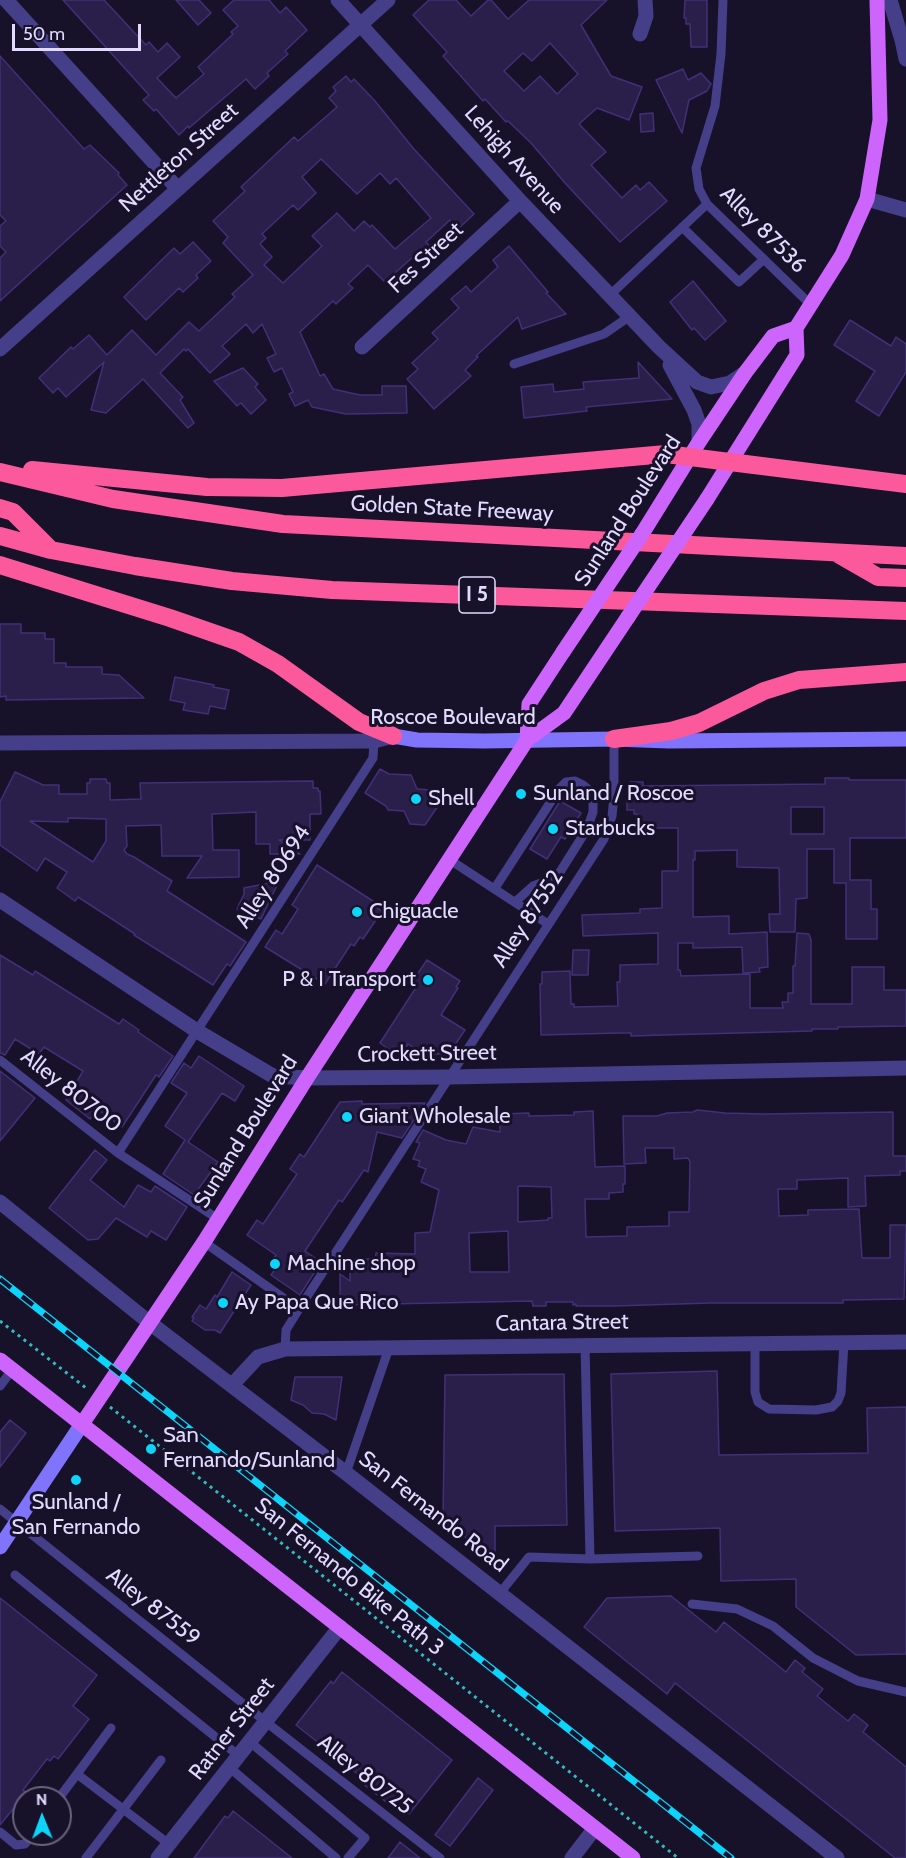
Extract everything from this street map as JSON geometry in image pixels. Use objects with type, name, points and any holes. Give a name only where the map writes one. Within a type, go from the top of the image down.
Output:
[{"type":"highway","points":[[0,467],[207,488],[282,488],[694,450],[731,461],[906,484]]},
{"type":"highway","name":"Golden State Freeway","points":[[0,472],[113,499],[283,524],[906,556]]},
{"type":"highway","points":[[0,508],[13,512],[51,550]]},
{"type":"highway","name":"I 5","points":[[0,536],[51,550],[135,566],[221,579],[332,590],[906,611]]},
{"type":"highway","points":[[834,552],[879,577],[906,578]]},
{"type":"highway","points":[[0,566],[189,624],[239,642],[278,664],[359,722],[393,736]]},
{"type":"highway","points":[[614,739],[671,731],[699,723],[764,691],[799,680],[906,672]]},
{"type":"main road","points":[[796,328],[842,255],[867,198],[880,120],[877,0]]},
{"type":"main road","name":"Sunland Boulevard","points":[[0,1547],[204,1242],[307,1078],[527,740],[564,713],[707,499],[797,355],[796,328],[773,336],[745,373],[562,652],[529,704],[527,740]]},
{"type":"main road","name":"Roscoe Boulevard","points":[[393,736],[417,740],[906,739]]},
{"type":"main road","points":[[6,1365],[633,1858]]},
{"type":"street","points":[[6,0],[178,189]]},
{"type":"street","name":"Lehigh Avenue","points":[[338,0],[520,201],[658,347],[697,382],[711,387],[730,383],[745,373]]},
{"type":"street","name":"Nettleton Street","points":[[0,349],[388,0]]},
{"type":"street","points":[[640,34],[646,16],[645,0]]},
{"type":"street","points":[[890,0],[903,40],[906,59]]},
{"type":"street","points":[[867,198],[906,210]]},
{"type":"street","name":"Fes Street","points":[[362,347],[520,201]]},
{"type":"street","name":"Lehigh Avenue","points":[[658,347],[679,379],[699,424],[694,450]]},
{"type":"street","name":"Roscoe Boulevard","points":[[0,743],[374,741],[393,736]]},
{"type":"street","name":"Crockett Street","points":[[0,900],[197,1031],[273,1076],[307,1078],[450,1077],[906,1068]]},
{"type":"street","name":"San Fernando Road","points":[[0,1202],[150,1323],[346,1473],[837,1858]]},
{"type":"street","name":"Cantara Street","points":[[232,1385],[258,1357],[285,1349],[906,1342]]},
{"type":"street","name":"Ratner Street","points":[[158,1858],[340,1626]]},
{"type":"street","points":[[572,1858],[596,1828]]},
{"type":"lane","name":"Alley 87536","points":[[723,0],[721,54],[715,106],[696,168],[699,189],[707,204],[811,305]]},
{"type":"lane","points":[[610,295],[707,204]]},
{"type":"lane","points":[[682,227],[739,282],[764,259]]},
{"type":"lane","points":[[514,364],[604,334],[630,316]]},
{"type":"lane","name":"Alley 87552","points":[[285,1349],[286,1330],[298,1309],[604,839],[612,816],[614,796],[614,739]]},
{"type":"lane","name":"Alley 80694","points":[[118,1153],[373,758],[374,741]]},
{"type":"lane","points":[[495,888],[558,789],[566,782],[575,781],[583,785],[593,798],[594,812],[587,829],[560,872],[552,879],[533,886],[515,902]]},
{"type":"lane","points":[[450,860],[548,924]]},
{"type":"lane","name":"Alley 80700","points":[[0,1060],[118,1153],[218,1219]]},
{"type":"lane","points":[[204,1242],[298,1309]]},
{"type":"lane","points":[[755,1344],[755,1392],[758,1402],[769,1409],[816,1410],[832,1407],[838,1401],[841,1393],[844,1342]]},
{"type":"lane","points":[[585,1345],[590,1559]]},
{"type":"lane","points":[[346,1473],[389,1348]]},
{"type":"lane","points":[[0,1386],[6,1365]]},
{"type":"lane","name":"Alley 87559","points":[[0,1509],[266,1722]]},
{"type":"lane","points":[[500,1593],[529,1557],[590,1559],[698,1556]]},
{"type":"lane","points":[[15,1575],[234,1762],[336,1858]]},
{"type":"lane","points":[[692,1604],[737,1609],[773,1626],[813,1658],[858,1681],[906,1692]]},
{"type":"lane","name":"Alley 80725","points":[[266,1722],[441,1858]]},
{"type":"lane","points":[[68,1786],[111,1728]]},
{"type":"lane","points":[[250,1742],[365,1838],[348,1858]]},
{"type":"lane","points":[[86,1858],[161,1760]]},
{"type":"lane","points":[[77,1774],[169,1844]]},
{"type":"lane","points":[[0,1832],[12,1842]]},
{"type":"path","name":"San Fernando Bike Path 3","points":[[0,1321],[678,1858]]},
{"type":"building","points":[[63,0],[104,0],[146,45],[149,42],[158,52],[167,43],[180,57],[157,78],[176,98],[204,74],[198,67],[233,34],[231,32],[238,26],[223,10],[234,0],[269,0],[280,13],[286,7],[307,30],[285,51],[288,54],[267,73],[269,76],[255,89],[246,79],[179,135],[156,109],[154,111],[143,100],[149,95]]},
{"type":"building","points":[[176,0],[199,0],[211,13],[198,25]]},
{"type":"building","points":[[429,0],[456,0],[471,16],[488,0],[491,0],[508,19],[529,0],[607,0],[581,25],[611,76],[642,87],[629,120],[597,108],[579,124],[606,152],[591,165],[622,198],[636,185],[640,190],[649,182],[667,201],[620,242],[531,143],[508,121],[506,122],[485,99],[483,101],[443,56],[447,52],[413,15]],"holes":[[[550,43],[578,74],[557,94],[540,76],[524,91],[504,71],[523,53],[532,61]]]},
{"type":"building","points":[[685,0],[707,0],[707,47],[691,47],[690,24],[686,24],[686,18],[684,18]]},
{"type":"building","points":[[0,56],[84,149],[90,145],[119,173],[118,175],[127,185],[0,301],[0,258],[6,252],[0,246],[0,226],[6,221],[0,215]]},
{"type":"building","points":[[683,69],[688,80],[701,73],[711,84],[707,91],[689,100],[682,133],[656,80]]},
{"type":"building","points":[[346,76],[351,82],[354,79],[474,214],[458,229],[450,220],[426,242],[435,252],[421,264],[414,256],[385,282],[368,265],[348,284],[353,288],[336,304],[333,301],[300,332],[320,376],[324,374],[333,389],[360,395],[382,395],[382,386],[406,386],[407,413],[346,414],[312,407],[308,400],[295,406],[289,394],[293,392],[282,368],[274,372],[267,358],[276,354],[262,324],[253,333],[246,324],[222,346],[230,354],[210,373],[188,349],[186,351],[184,349],[160,373],[183,397],[180,400],[194,423],[188,428],[143,379],[106,413],[91,410],[104,362],[66,397],[58,388],[53,393],[39,378],[71,347],[73,349],[89,335],[107,355],[132,330],[156,355],[189,322],[199,331],[235,297],[232,294],[253,275],[223,243],[228,237],[213,221],[245,191],[241,187],[294,137],[298,141],[337,107],[329,98],[336,91],[333,87]],"holes":[[[321,159],[357,194],[380,173],[390,184],[396,178],[431,218],[395,249],[372,225],[370,227],[364,221],[354,231],[337,213],[312,236],[322,246],[283,283],[264,265],[272,257],[260,244],[266,238],[262,234],[293,205],[298,210],[316,193],[302,177]]]},
{"type":"building","points":[[653,113],[654,131],[641,132],[640,114]]},
{"type":"building","points":[[193,242],[211,261],[183,292],[179,288],[146,320],[124,297],[174,248],[180,254]]},
{"type":"building","points":[[509,246],[548,292],[546,293],[566,314],[522,329],[518,317],[476,356],[478,357],[465,370],[471,376],[434,409],[407,379],[418,369],[412,363],[438,339],[432,333],[459,308],[451,299],[466,286],[471,292],[498,267],[493,260]]},
{"type":"building","points":[[693,281],[726,321],[705,340],[694,328],[692,330],[670,302]]},
{"type":"building","points":[[850,320],[891,346],[896,337],[906,344],[906,372],[879,416],[856,401],[875,371],[834,345]]},
{"type":"building","points":[[638,362],[672,399],[586,407],[587,411],[524,418],[521,387],[553,384],[554,392],[584,389],[583,382],[639,378]]},
{"type":"building","points":[[243,368],[258,384],[255,387],[266,400],[251,414],[241,403],[237,406],[214,381]]},
{"type":"building","points":[[0,624],[21,624],[21,633],[45,633],[45,639],[54,639],[54,663],[66,663],[66,667],[102,667],[102,674],[119,675],[144,698],[6,700],[6,696],[0,697]]},
{"type":"building","points":[[175,677],[229,690],[225,709],[210,706],[208,714],[183,710],[185,703],[170,700]]},
{"type":"building","points":[[380,769],[389,774],[411,775],[417,789],[433,790],[440,803],[425,825],[410,824],[404,811],[388,810],[386,806],[365,793]]},
{"type":"building","points":[[15,772],[43,785],[59,785],[59,794],[87,794],[87,783],[90,783],[90,779],[106,779],[107,783],[110,783],[110,800],[141,799],[140,783],[313,781],[313,788],[318,788],[320,791],[321,814],[310,814],[310,840],[279,840],[300,854],[270,854],[270,844],[256,844],[256,812],[212,814],[213,850],[239,850],[239,877],[187,878],[202,856],[162,856],[161,825],[126,826],[127,846],[124,850],[127,854],[172,881],[167,891],[246,942],[230,966],[227,964],[213,985],[78,897],[75,901],[57,888],[67,872],[45,858],[37,871],[0,845],[0,802]],"holes":[[[68,818],[106,819],[106,841],[93,862],[30,821],[68,822]]]},
{"type":"building","points":[[825,778],[906,780],[906,838],[850,838],[850,880],[871,880],[871,909],[877,909],[877,939],[846,939],[846,883],[834,883],[834,849],[807,849],[807,898],[796,899],[795,932],[770,932],[769,914],[780,914],[779,868],[737,867],[737,850],[695,851],[693,917],[729,916],[729,934],[767,932],[768,967],[759,968],[760,972],[743,973],[742,947],[693,948],[693,943],[678,943],[678,970],[681,976],[750,974],[750,1008],[783,1008],[782,1002],[788,1002],[788,993],[793,993],[797,933],[809,934],[811,940],[811,1004],[852,1004],[852,967],[884,967],[884,990],[906,990],[906,1026],[631,1036],[631,1033],[541,1035],[540,984],[542,984],[542,972],[570,971],[571,1004],[574,1004],[574,1007],[618,1006],[617,982],[620,982],[620,965],[658,964],[658,933],[583,936],[582,915],[640,913],[640,909],[662,908],[662,871],[678,871],[678,828],[637,828],[637,814],[634,814],[634,810],[627,810],[627,786],[630,787],[630,782],[643,782],[643,786],[825,784]],"holes":[[[791,807],[824,807],[824,834],[791,834]]]},
{"type":"building","name":"Starbucks","points":[[560,801],[581,813],[565,839],[561,837],[547,859],[530,849]]},
{"type":"building","points":[[317,865],[376,903],[374,906],[382,911],[363,939],[360,937],[354,946],[351,944],[325,984],[265,947],[276,930],[282,934],[298,909],[292,905]]},
{"type":"building","points":[[279,881],[261,919],[237,909],[244,894],[244,888]]},
{"type":"building","points":[[573,950],[589,950],[588,975],[572,975]]},
{"type":"building","points":[[0,955],[33,975],[35,971],[119,1024],[123,1019],[173,1056],[159,1077],[156,1075],[122,1127],[97,1109],[90,1119],[66,1100],[83,1071],[44,1047],[39,1054],[15,1039],[5,1055],[0,1053]]},
{"type":"building","points":[[427,960],[460,981],[441,1015],[465,1030],[452,1049],[449,1047],[444,1054],[423,1054],[408,1044],[402,1053],[394,1047],[391,1051],[380,1043],[417,986],[412,982]]},
{"type":"building","points":[[199,1056],[244,1086],[235,1101],[222,1093],[188,1142],[218,1162],[194,1195],[163,1174],[185,1140],[165,1126],[187,1093],[171,1083],[184,1063],[191,1068]]},
{"type":"building","points":[[0,1071],[35,1098],[0,1141]]},
{"type":"building","points":[[362,1101],[362,1104],[425,1103],[402,1138],[377,1132],[368,1172],[364,1170],[342,1202],[339,1200],[305,1251],[321,1262],[300,1295],[271,1275],[278,1265],[272,1261],[276,1255],[247,1235],[257,1220],[263,1224],[297,1174],[290,1169],[300,1154],[304,1157],[340,1102]]},
{"type":"building","points":[[697,1110],[764,1114],[893,1112],[893,1156],[906,1156],[906,1171],[900,1171],[900,1175],[865,1176],[866,1206],[848,1207],[848,1178],[797,1180],[797,1189],[778,1189],[779,1216],[808,1215],[808,1210],[859,1209],[862,1258],[890,1258],[890,1225],[906,1225],[904,1299],[843,1300],[843,1303],[614,1306],[576,1306],[573,1302],[546,1302],[546,1306],[533,1306],[532,1301],[340,1305],[340,1274],[350,1281],[350,1259],[375,1259],[376,1253],[415,1254],[415,1233],[430,1232],[439,1190],[421,1182],[426,1169],[418,1166],[420,1161],[413,1159],[420,1143],[416,1142],[423,1130],[446,1140],[466,1144],[473,1127],[500,1132],[500,1114],[574,1115],[574,1112],[593,1111],[595,1167],[625,1166],[625,1184],[623,1184],[623,1192],[609,1193],[609,1199],[585,1199],[586,1237],[627,1236],[627,1227],[669,1226],[669,1212],[689,1212],[690,1162],[688,1158],[674,1159],[674,1148],[645,1148],[646,1163],[624,1164],[623,1116],[657,1116],[667,1113]],"holes":[[[518,1186],[551,1187],[552,1218],[518,1222]],[[508,1231],[509,1272],[470,1272],[469,1233]]]},
{"type":"building","points":[[95,1150],[107,1160],[90,1180],[124,1207],[138,1185],[151,1192],[155,1186],[187,1207],[166,1240],[151,1231],[147,1237],[116,1218],[98,1239],[88,1240],[49,1208]]},
{"type":"building","name":"Ay Papa Que Rico","points":[[232,1272],[251,1285],[220,1333],[215,1330],[205,1330],[192,1321],[194,1318],[192,1317],[200,1305],[206,1309],[215,1295],[217,1297]]},
{"type":"building","points":[[717,1371],[719,1455],[868,1453],[867,1408],[906,1407],[906,1654],[856,1655],[796,1607],[796,1579],[721,1581],[720,1528],[615,1531],[611,1374]]},
{"type":"building","points":[[564,1374],[567,1525],[495,1526],[495,1556],[480,1545],[478,1547],[443,1520],[445,1375]]},
{"type":"building","points":[[295,1377],[342,1377],[336,1420],[324,1414],[312,1413],[303,1405],[291,1400]]},
{"type":"building","points":[[10,1420],[26,1433],[0,1467],[0,1432]]},
{"type":"building","points":[[671,1596],[716,1632],[724,1622],[786,1672],[795,1660],[805,1668],[802,1672],[823,1689],[817,1696],[848,1721],[854,1714],[868,1725],[863,1732],[906,1767],[906,1858],[895,1858],[675,1683],[667,1694],[584,1627],[607,1598]]},
{"type":"building","points":[[0,1598],[97,1675],[73,1706],[89,1719],[58,1759],[54,1756],[50,1761],[47,1759],[26,1786],[12,1786],[12,1810],[0,1825]]},
{"type":"building","points":[[342,1672],[452,1760],[409,1814],[394,1802],[391,1806],[361,1782],[364,1779],[296,1725],[331,1681],[333,1684]]},
{"type":"building","points":[[478,1778],[493,1790],[450,1846],[435,1835]]},
{"type":"building","points":[[233,1811],[292,1858],[194,1858],[225,1816],[228,1818]]},
{"type":"building","points":[[400,1842],[420,1858],[388,1858]]},
{"type":"railway","points":[[0,1279],[731,1858]]},
{"type":"place","name":"Sunland / Roscoe","points":[[521,794]]},
{"type":"place","name":"Shell","points":[[416,799]]},
{"type":"place","name":"Starbucks","points":[[553,829]]},
{"type":"place","name":"Chiguacle","points":[[357,912]]},
{"type":"place","name":"P & I Transport","points":[[428,980]]},
{"type":"place","name":"Giant Wholesale","points":[[347,1117]]},
{"type":"place","name":"Machine shop","points":[[275,1264]]},
{"type":"place","name":"Ay Papa Que Rico","points":[[223,1303]]},
{"type":"place","name":"San Fernando/Sunland","points":[[151,1449]]},
{"type":"place","name":"Sunland / San Fernando","points":[[76,1480]]}]
